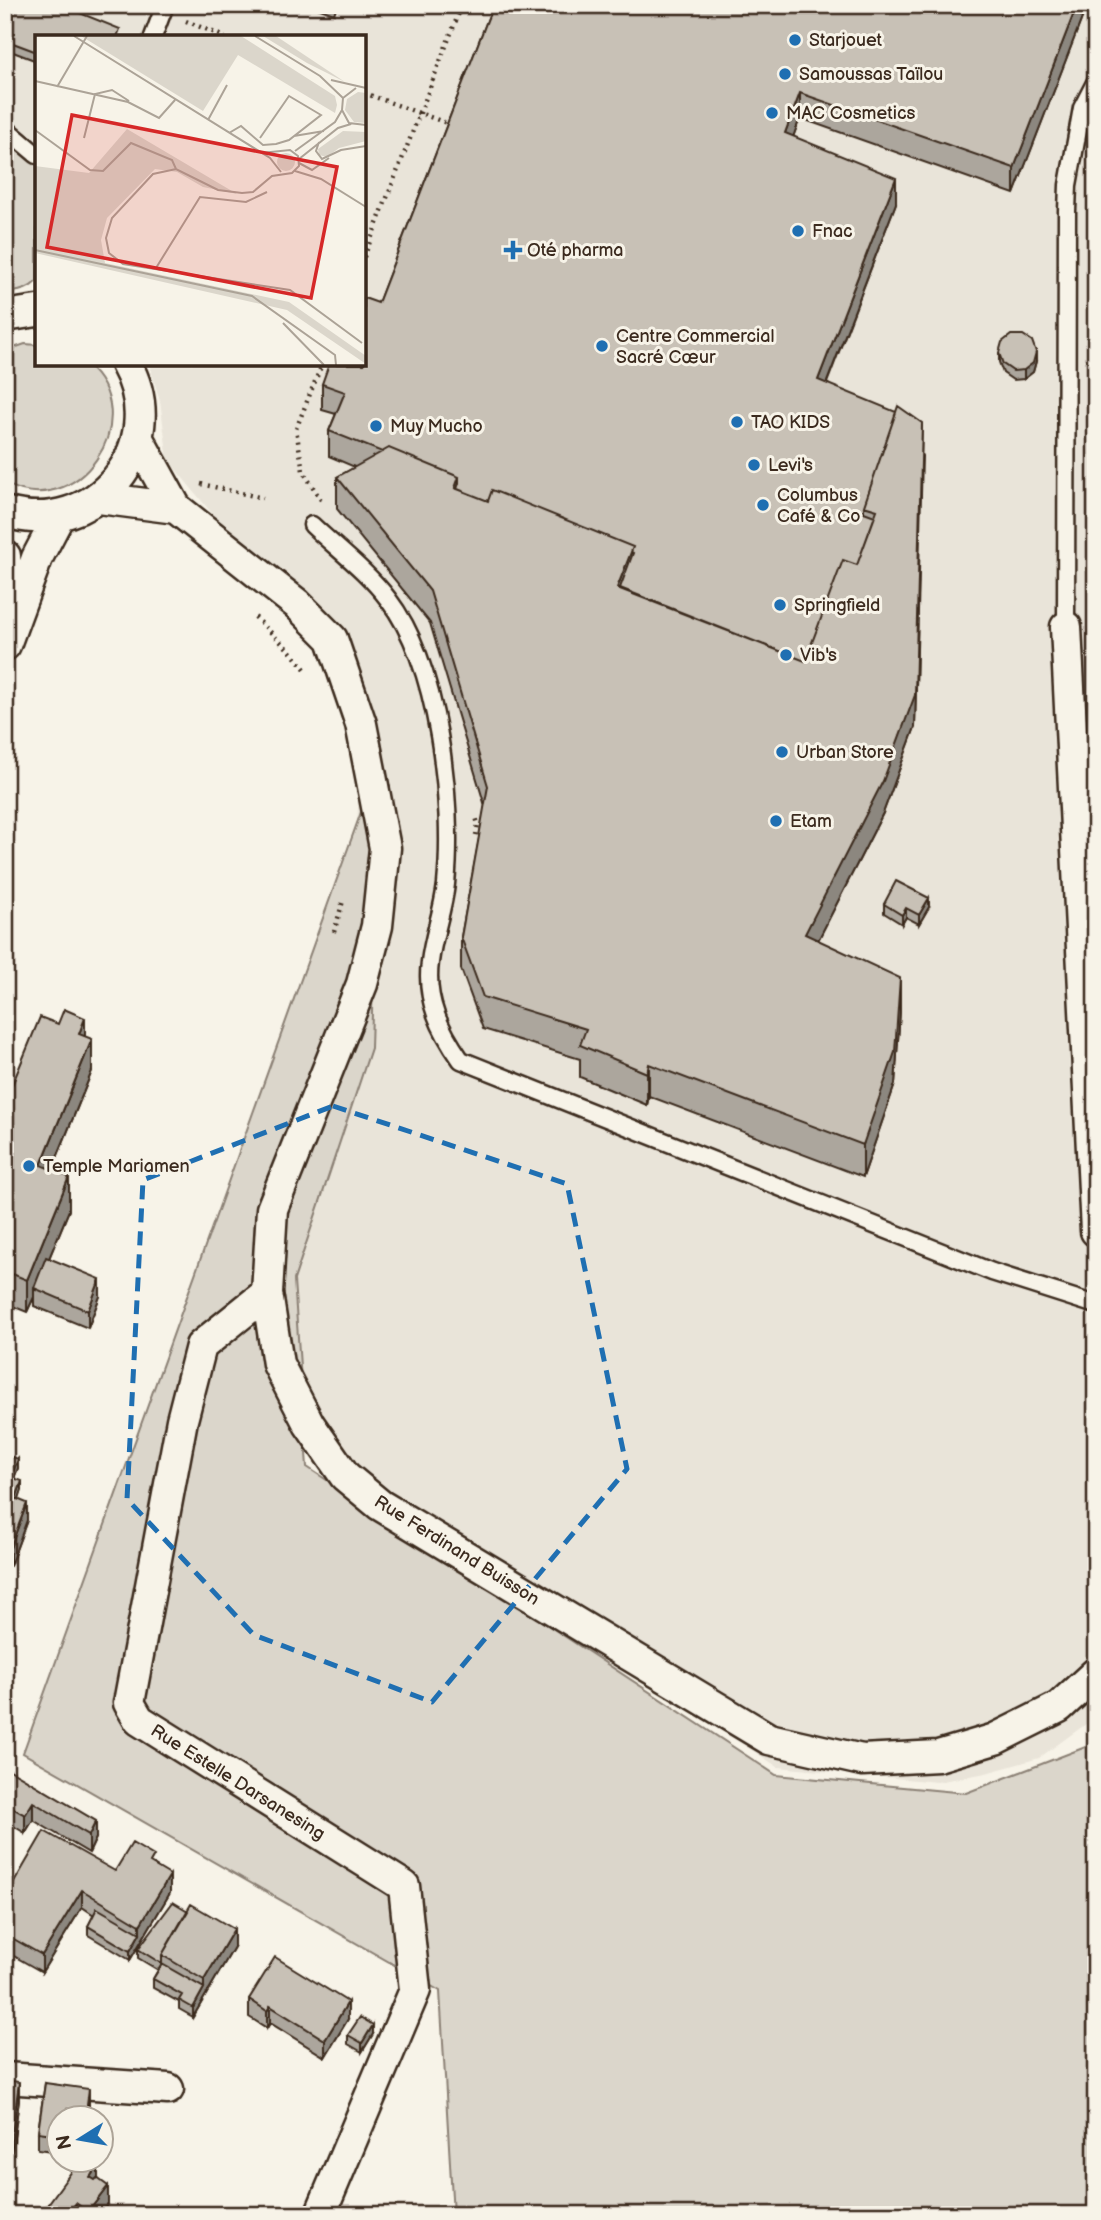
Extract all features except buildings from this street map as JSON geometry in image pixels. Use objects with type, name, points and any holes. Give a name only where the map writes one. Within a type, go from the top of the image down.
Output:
[{"type":"street","points":[[5,512],[24,518],[59,516],[80,510],[99,498],[124,472],[138,439],[140,408],[134,378],[127,366]]},
{"type":"street","name":"Rue Ferdinand Buisson","points":[[138,439],[176,508],[297,604],[332,639],[361,724],[385,848],[377,926],[362,984],[272,1209],[267,1293],[278,1364],[309,1424],[345,1476],[380,1505],[769,1739],[862,1760],[938,1755],[995,1739],[1059,1707],[1096,1673]]},
{"type":"street","points":[[99,498],[176,508]]},
{"type":"street","points":[[7,641],[37,558],[59,516]]},
{"type":"street","points":[[5,556],[7,641]]},
{"type":"street","points":[[1066,627],[1096,1231]]},
{"type":"street","name":"Rue Estelle Darsanesing","points":[[267,1293],[201,1346],[182,1420],[129,1703],[139,1720],[404,1886],[415,1990],[320,2215]]},
{"type":"street","points":[[5,2078],[168,2089]]},
{"type":"lane","points":[[154,35],[164,8]]},
{"type":"lane","points":[[1066,627],[1068,185],[1082,108],[1096,81]]},
{"type":"lane","points":[[5,128],[35,153]]},
{"type":"lane","points":[[312,525],[388,598],[407,629],[425,676],[443,752],[448,818],[445,892],[430,962],[430,994],[436,1018],[446,1039],[461,1060],[992,1272],[1096,1305]]},
{"type":"path","points":[[366,252],[462,5]]},
{"type":"path","points":[[164,8],[221,35]]},
{"type":"path","points":[[366,94],[456,127]]},
{"type":"path","points":[[303,471],[296,429],[321,366]]},
{"type":"path","points":[[200,484],[263,498]]},
{"type":"path","points":[[252,614],[289,650],[313,679]]},
{"type":"path","points":[[334,932],[346,894]]},
{"type":"highlighted area","points":[[333,1106],[567,1184],[627,1469],[432,1702],[254,1635],[127,1499],[143,1180]]},
{"type":"shaded area","points":[[5,5],[1096,5],[1096,1714],[1090,1721],[1039,1758],[986,1773],[937,1782],[778,1767],[487,1579],[316,1458],[249,1281],[353,951],[359,776],[314,637],[168,460],[160,401],[150,366],[366,366],[366,35],[35,35],[35,284],[5,285]]},
{"type":"shaded area","points":[[5,135],[35,161],[35,282],[26,289],[5,292]]},
{"type":"shaded area","points":[[25,344],[35,345],[35,366],[88,366],[104,386],[111,411],[108,436],[96,459],[79,478],[57,489],[32,492],[5,483],[5,351]]},
{"type":"shaded area","points":[[379,762],[371,1048],[294,1280],[307,1467],[776,1775],[966,1793],[1096,1743],[1096,2215],[453,2215],[440,1991],[23,1753]]},
{"type":"place","name":"Starjouet","points":[[795,40]]},
{"type":"place","name":"Samoussas Taïlou","points":[[785,74]]},
{"type":"place","name":"MAC Cosmetics","points":[[772,113]]},
{"type":"place","name":"Fnac","points":[[798,231]]},
{"type":"place","name":"Oté pharma","points":[[513,250]]},
{"type":"place","name":"Centre Commercial Sacré Cœur","points":[[602,346]]},
{"type":"place","name":"TAO KIDS","points":[[737,422]]},
{"type":"place","name":"Muy Mucho","points":[[376,426]]},
{"type":"place","name":"Levi's","points":[[754,465]]},
{"type":"place","name":"Columbus Café & Co","points":[[763,505]]},
{"type":"place","name":"Springfield","points":[[780,605]]},
{"type":"place","name":"Vib's","points":[[786,655]]},
{"type":"place","name":"Urban Store","points":[[782,752]]},
{"type":"place","name":"Etam","points":[[776,821]]},
{"type":"place","name":"Temple Mariamen","points":[[29,1166]]}]
